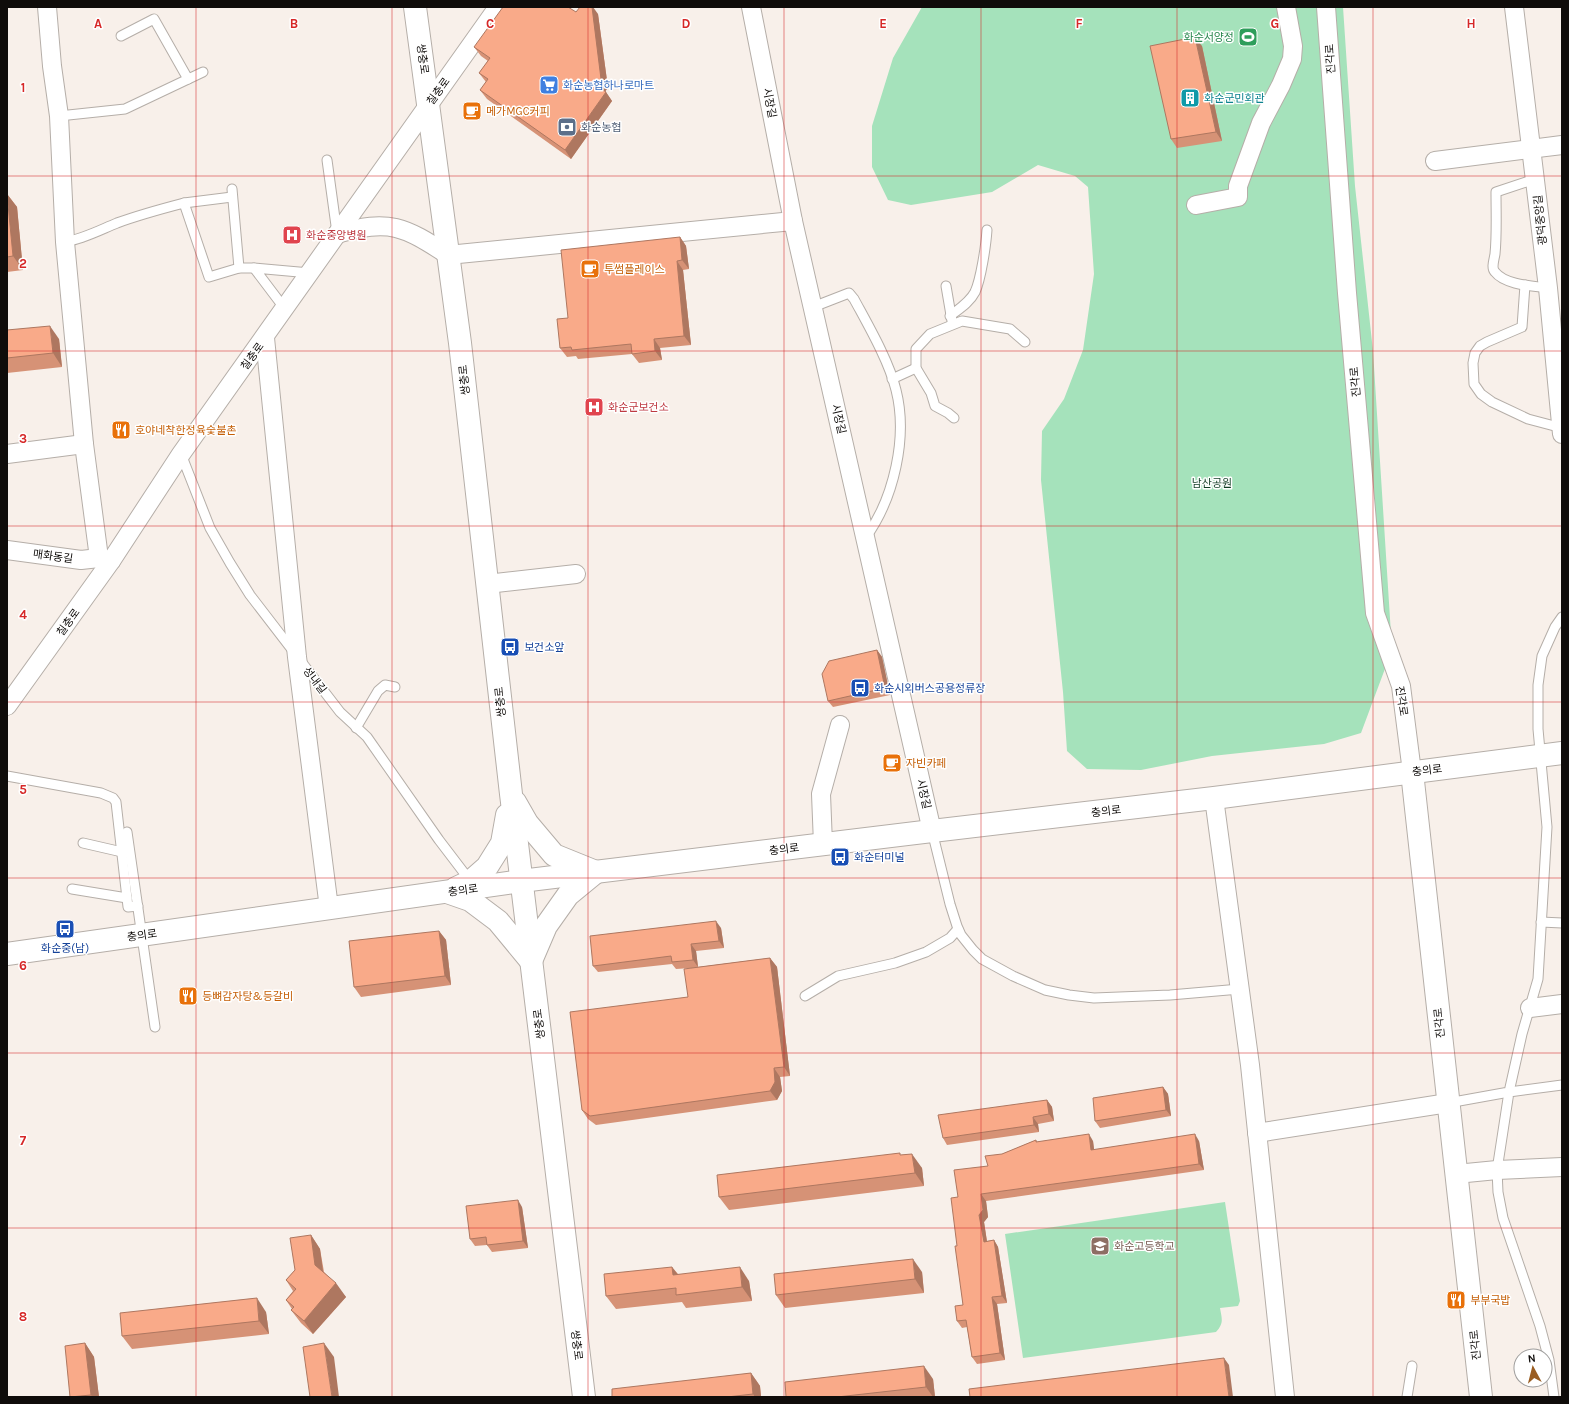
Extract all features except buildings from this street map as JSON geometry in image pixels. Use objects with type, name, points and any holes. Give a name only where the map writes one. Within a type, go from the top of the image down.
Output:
[{"type":"street","points":[[47,7],[52,66],[59,116],[64,242],[84,444],[105,559]]},
{"type":"street","name":"쌍충로","points":[[415,7],[460,343],[521,881],[584,1397]]},
{"type":"street","name":"칠충로","points":[[7,706],[105,559],[285,309],[498,7]]},
{"type":"street","name":"시장길","points":[[751,7],[793,221],[932,831]]},
{"type":"street","points":[[1196,205],[1238,197],[1238,186],[1261,122],[1292,59],[1293,46],[1286,7]]},
{"type":"street","name":"진각로","points":[[1326,7],[1347,293],[1375,613],[1401,686],[1412,772],[1481,1397]]},
{"type":"street","name":"광덕중앙길","points":[[1514,7],[1548,288],[1562,429]]},
{"type":"street","points":[[1435,161],[1562,145]]},
{"type":"street","points":[[337,234],[358,228],[389,226],[405,230],[448,256],[793,221]]},
{"type":"street","points":[[264,338],[297,657],[329,908]]},
{"type":"street","points":[[7,454],[84,444]]},
{"type":"street","name":"매화동길","points":[[7,550],[81,560],[105,559]]},
{"type":"street","points":[[487,584],[576,574]]},
{"type":"street","points":[[823,844],[821,794],[840,725]]},
{"type":"street","name":"충의로","points":[[7,954],[446,892],[473,885],[521,881],[1214,798],[1562,753]]},
{"type":"street","points":[[446,892],[470,900],[498,921],[531,961],[546,926],[559,907],[568,895],[596,872],[554,855],[527,823],[511,794]]},
{"type":"street","points":[[473,885],[487,867],[502,843],[511,794]]},
{"type":"street","points":[[1214,798],[1240,989],[1285,1397]]},
{"type":"street","points":[[1530,1008],[1562,1004]]},
{"type":"street","points":[[1257,1133],[1448,1103]]},
{"type":"street","points":[[1456,1174],[1497,1170],[1562,1167]]},
{"type":"lane","points":[[121,36],[154,19],[188,79]]},
{"type":"lane","points":[[59,116],[125,109],[203,72]]},
{"type":"lane","points":[[327,160],[337,234]]},
{"type":"lane","points":[[1535,179],[1496,192],[1496,239],[1494,270],[1496,274],[1505,280],[1524,285],[1548,288]]},
{"type":"lane","points":[[64,242],[78,240],[96,231],[143,213],[232,193],[239,268]]},
{"type":"lane","points":[[184,203],[209,278],[239,268],[310,273]]},
{"type":"lane","points":[[954,418],[935,406],[931,393],[916,368],[916,349],[930,334],[951,320],[975,292],[985,247],[987,230]]},
{"type":"lane","points":[[254,268],[285,309]]},
{"type":"lane","points":[[1524,285],[1522,326],[1480,346],[1475,353],[1473,363],[1474,384],[1481,394],[1492,402],[1528,419],[1562,429]]},
{"type":"lane","points":[[946,286],[951,320]]},
{"type":"lane","points":[[813,306],[848,293],[854,299],[892,379],[900,409],[899,438],[894,475],[883,509],[866,538]]},
{"type":"lane","points":[[951,320],[1010,329],[1025,342]]},
{"type":"lane","points":[[892,379],[916,368]]},
{"type":"lane","name":"성내길","points":[[181,454],[210,528],[250,595],[340,712],[367,737],[439,840],[473,885]]},
{"type":"lane","points":[[1554,1397],[1549,1360],[1540,1326],[1503,1218],[1498,1192],[1497,1170],[1510,1092],[1522,1034],[1538,979],[1547,827],[1538,729],[1538,685],[1542,656],[1555,627],[1562,617]]},
{"type":"lane","points":[[356,728],[378,691],[385,685],[395,687]]},
{"type":"lane","points":[[7,776],[100,793],[113,798],[116,802],[128,907],[138,906]]},
{"type":"lane","points":[[932,831],[950,904],[958,929],[973,950],[982,959],[1028,984],[1045,990],[1094,998],[1117,998],[1240,989]]},
{"type":"lane","points":[[127,832],[155,1027]]},
{"type":"lane","points":[[83,843],[122,852]]},
{"type":"lane","points":[[72,889],[127,898]]},
{"type":"lane","points":[[1542,922],[1562,923]]},
{"type":"lane","points":[[805,996],[838,976],[895,963],[926,952],[950,938],[958,929]]},
{"type":"lane","points":[[1448,1103],[1562,1085]]},
{"type":"lane","points":[[1407,1397],[1412,1366]]},
{"type":"green space","name":"남산공원","points":[[922,7],[1343,7],[1355,186],[1373,351],[1392,650],[1361,733],[1324,744],[1212,756],[1141,770],[1087,769],[1067,751],[1063,692],[1041,480],[1042,431],[1064,399],[1083,350],[1094,274],[1088,187],[1075,176],[1038,165],[992,192],[911,205],[888,200],[872,167],[872,126],[893,58]]},
{"type":"green space","points":[[1225,1202],[1240,1301],[1238,1306],[1220,1308],[1222,1321],[1216,1332],[1023,1358],[1005,1234]]},
{"type":"place","name":"화순서양정","points":[[1248,37]]},
{"type":"place","name":"화순농협하나로마트","points":[[549,85]]},
{"type":"place","name":"화순군민회관","points":[[1190,98]]},
{"type":"place","name":"메가MGC커피","points":[[472,111]]},
{"type":"place","name":"화순농협","points":[[567,127]]},
{"type":"place","name":"화순중앙병원","points":[[292,235]]},
{"type":"place","name":"투썸플레이스","points":[[590,269]]},
{"type":"place","name":"화순군보건소","points":[[594,407]]},
{"type":"place","name":"호야네착한정육숯불촌","points":[[121,430]]},
{"type":"place","name":"보건소앞","points":[[510,647]]},
{"type":"place","name":"화순시외버스공용정류장","points":[[860,688]]},
{"type":"place","name":"자빈카페","points":[[892,763]]},
{"type":"place","name":"화순터미널","points":[[840,857]]},
{"type":"place","name":"화순중(남)","points":[[65,929]]},
{"type":"place","name":"등뼈감자탕&등갈비","points":[[188,996]]},
{"type":"place","name":"화순고등학교","points":[[1100,1246]]},
{"type":"place","name":"부부국밥","points":[[1456,1300]]}]
